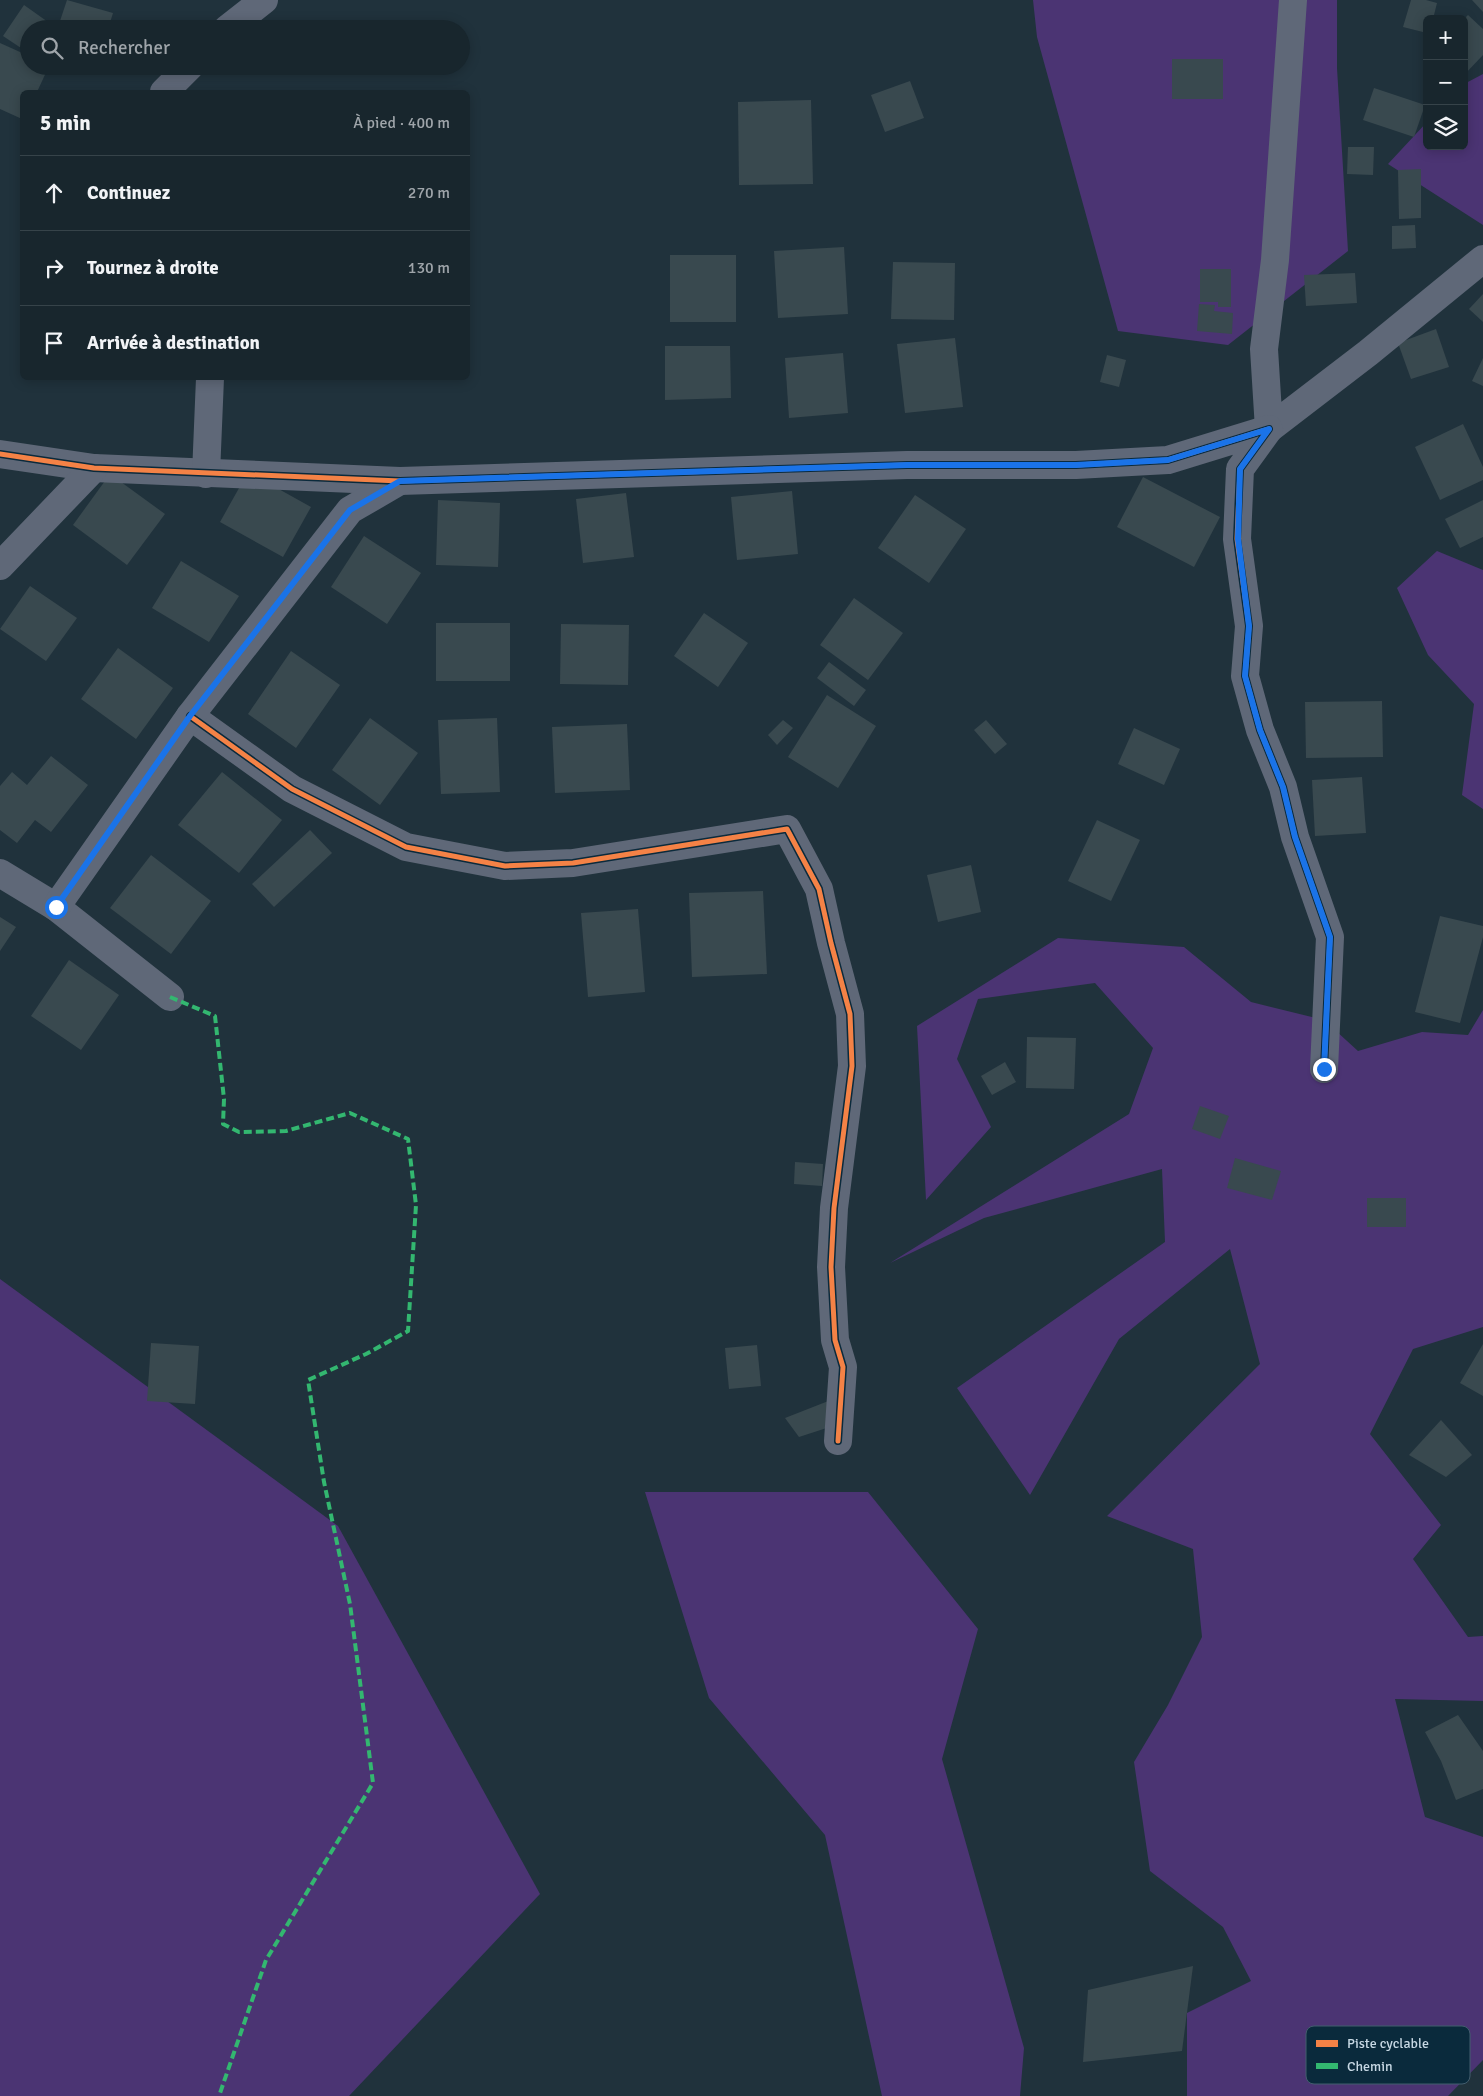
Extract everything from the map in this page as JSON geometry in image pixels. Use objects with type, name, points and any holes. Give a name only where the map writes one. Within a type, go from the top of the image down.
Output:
[{"type":"street","points":[[238,20],[264,0]]},
{"type":"street","points":[[1269,429],[1264,349],[1275,260],[1293,0]]},
{"type":"street","points":[[166,90],[181,75]]},
{"type":"street","points":[[1324,1069],[1330,937],[1295,837],[1283,787],[1260,730],[1245,676],[1249,626],[1238,539],[1240,469],[1269,429],[1368,353],[1483,259]]},
{"type":"street","points":[[206,474],[210,380]]},
{"type":"street","points":[[0,454],[94,468],[400,481],[897,465],[1076,465],[1168,460],[1269,429]]},
{"type":"street","points":[[0,566],[94,468]]},
{"type":"street","points":[[56,907],[190,716],[350,510],[400,481]]},
{"type":"street","points":[[190,716],[292,789],[406,846],[505,866],[574,863],[787,829],[819,889],[830,943],[850,1014],[852,1066],[834,1208],[830,1267],[835,1340],[843,1366],[838,1441]]},
{"type":"street","points":[[0,873],[56,907],[170,997]]},
{"type":"shaded area","points":[[1033,0],[1337,0],[1337,68],[1348,251],[1228,345],[1118,331],[1037,37]]},
{"type":"shaded area","points":[[1483,74],[1483,225],[1388,164],[1423,126],[1423,150],[1468,150],[1468,82]]},
{"type":"shaded area","points":[[1437,551],[1483,570],[1483,809],[1462,795],[1474,704],[1428,655],[1397,588]]},
{"type":"shaded area","points":[[1058,938],[1184,947],[1251,1002],[1324,1020],[1358,1051],[1422,1032],[1468,1035],[1483,1010],[1483,1327],[1413,1349],[1370,1434],[1441,1525],[1413,1559],[1468,1637],[1483,1636],[1483,1701],[1395,1699],[1425,1817],[1483,1837],[1483,2060],[1470,2073],[1470,2026],[1306,2026],[1306,2084],[1460,2084],[1448,2096],[1187,2096],[1187,2013],[1251,1981],[1223,1927],[1150,1871],[1134,1762],[1168,1705],[1202,1637],[1193,1549],[1107,1516],[1260,1364],[1230,1249],[1119,1339],[1030,1495],[957,1388],[1165,1242],[1162,1169],[984,1218],[890,1263],[1129,1114],[1153,1048],[1095,983],[978,999],[957,1059],[991,1127],[926,1200],[917,1026]]},
{"type":"shaded area","points":[[0,1279],[338,1526],[540,1894],[349,2096],[0,2096]]},
{"type":"shaded area","points":[[645,1492],[868,1492],[978,1629],[942,1759],[1024,2048],[1020,2096],[882,2096],[825,1835],[709,1698]]},
{"type":"building","points":[[67,0],[113,13],[111,20],[60,20]]},
{"type":"building","points":[[1411,0],[1426,0],[1437,3],[1434,15],[1423,15],[1423,32],[1403,27]]},
{"type":"building","points":[[1472,0],[1483,0],[1483,12]]},
{"type":"building","points":[[24,5],[45,20],[20,20],[20,47],[3,36]]},
{"type":"building","points":[[1468,15],[1483,29],[1483,55],[1468,71]]},
{"type":"building","points":[[0,43],[20,52],[20,75],[45,75],[38,90],[20,90],[20,118],[0,109]]},
{"type":"building","points":[[1172,59],[1223,59],[1223,99],[1172,99]]},
{"type":"building","points":[[910,81],[924,118],[885,132],[871,95]]},
{"type":"building","points":[[1374,88],[1423,104],[1423,111],[1414,137],[1363,120]]},
{"type":"building","points":[[811,100],[813,184],[739,185],[738,102]]},
{"type":"building","points":[[1348,147],[1374,147],[1373,175],[1347,174]]},
{"type":"building","points":[[1421,169],[1421,218],[1399,219],[1398,170]]},
{"type":"building","points":[[1415,225],[1416,248],[1392,249],[1392,226]]},
{"type":"building","points":[[844,247],[848,314],[778,318],[774,251]]},
{"type":"building","points":[[670,255],[736,255],[736,322],[670,322]]},
{"type":"building","points":[[893,262],[955,263],[954,320],[891,319]]},
{"type":"building","points":[[1200,269],[1231,269],[1231,307],[1218,307],[1218,302],[1200,302]]},
{"type":"building","points":[[1355,273],[1357,303],[1306,306],[1304,275]]},
{"type":"building","points":[[1483,294],[1483,322],[1469,309]]},
{"type":"building","points":[[1199,304],[1215,305],[1214,311],[1233,313],[1232,334],[1197,331]]},
{"type":"building","points":[[1436,329],[1449,367],[1411,379],[1398,343]]},
{"type":"building","points":[[955,338],[963,407],[905,413],[897,344]]},
{"type":"building","points":[[665,346],[730,346],[731,398],[665,400]]},
{"type":"building","points":[[843,353],[848,413],[789,418],[785,358]]},
{"type":"building","points":[[1107,355],[1126,360],[1119,387],[1100,382]]},
{"type":"building","points":[[1483,358],[1483,386],[1472,381]]},
{"type":"building","points":[[1463,424],[1483,467],[1483,480],[1440,500],[1415,447]]},
{"type":"building","points":[[248,472],[311,507],[283,557],[220,522]]},
{"type":"building","points":[[110,474],[165,514],[127,565],[73,525]]},
{"type":"building","points":[[1143,477],[1220,517],[1194,567],[1117,527]]},
{"type":"building","points":[[792,491],[798,554],[737,560],[731,497]]},
{"type":"building","points":[[626,493],[634,557],[583,563],[576,499]]},
{"type":"building","points":[[915,495],[966,529],[929,583],[878,548]]},
{"type":"building","points":[[438,500],[500,503],[498,567],[436,565]]},
{"type":"building","points":[[1483,500],[1483,537],[1460,548],[1445,519]]},
{"type":"building","points":[[364,536],[421,573],[387,624],[331,587]]},
{"type":"building","points":[[181,561],[239,596],[209,642],[152,608]]},
{"type":"building","points":[[30,586],[77,618],[46,661],[0,629]]},
{"type":"building","points":[[854,598],[903,633],[868,680],[820,645]]},
{"type":"building","points":[[704,613],[748,643],[718,687],[674,656]]},
{"type":"building","points":[[436,623],[510,623],[510,681],[436,681]]},
{"type":"building","points":[[561,624],[629,625],[628,685],[560,684]]},
{"type":"building","points":[[118,648],[173,688],[136,739],[81,699]]},
{"type":"building","points":[[291,651],[340,685],[296,748],[248,714]]},
{"type":"building","points":[[829,662],[866,690],[854,706],[817,678]]},
{"type":"building","points":[[827,695],[876,726],[838,788],[788,757]]},
{"type":"building","points":[[1382,701],[1383,757],[1306,758],[1305,702]]},
{"type":"building","points":[[370,718],[418,753],[380,805],[332,770]]},
{"type":"building","points":[[497,718],[500,792],[441,794],[438,720]]},
{"type":"building","points":[[783,720],[793,728],[777,745],[768,735]]},
{"type":"building","points":[[986,720],[1007,744],[995,754],[974,730]]},
{"type":"building","points":[[627,724],[630,790],[555,793],[552,727]]},
{"type":"building","points":[[1134,728],[1180,749],[1164,785],[1118,764]]},
{"type":"building","points":[[51,756],[88,785],[51,832],[35,820],[17,843],[0,830],[0,786],[12,772],[27,785]]},
{"type":"building","points":[[222,772],[282,820],[239,873],[178,825]]},
{"type":"building","points":[[1362,777],[1366,833],[1315,836],[1312,780]]},
{"type":"building","points":[[1097,820],[1140,840],[1111,901],[1068,881]]},
{"type":"building","points":[[310,830],[332,853],[274,907],[252,884]]},
{"type":"building","points":[[151,855],[211,901],[171,954],[110,908]]},
{"type":"building","points":[[971,865],[981,912],[938,922],[927,875]]},
{"type":"building","points":[[763,891],[767,974],[692,977],[689,893]]},
{"type":"building","points":[[638,909],[645,992],[588,997],[581,913]]},
{"type":"building","points":[[1440,916],[1483,926],[1483,937],[1460,1023],[1415,1012]]},
{"type":"building","points":[[0,917],[16,927],[0,951]]},
{"type":"building","points":[[69,960],[119,995],[81,1050],[31,1016]]},
{"type":"building","points":[[1027,1037],[1076,1038],[1074,1089],[1026,1088]]},
{"type":"building","points":[[1005,1062],[1016,1082],[992,1095],[981,1076]]},
{"type":"building","points":[[1200,1106],[1229,1116],[1220,1139],[1192,1129]]},
{"type":"building","points":[[1235,1158],[1281,1171],[1272,1200],[1227,1188]]},
{"type":"building","points":[[795,1162],[823,1164],[822,1186],[794,1184]]},
{"type":"building","points":[[1367,1198],[1406,1198],[1406,1227],[1367,1227]]},
{"type":"building","points":[[151,1343],[199,1346],[195,1404],[147,1401]]},
{"type":"building","points":[[1483,1344],[1483,1396],[1460,1383]]},
{"type":"building","points":[[757,1345],[761,1386],[729,1389],[725,1348]]},
{"type":"building","points":[[836,1398],[842,1423],[799,1437],[785,1418]]},
{"type":"building","points":[[1441,1420],[1472,1455],[1446,1477],[1409,1455]]},
{"type":"building","points":[[1458,1715],[1483,1751],[1483,1789],[1456,1800],[1441,1761],[1425,1732]]},
{"type":"building","points":[[1193,1966],[1182,2051],[1083,2062],[1088,1990]]},
{"type":"marked path","points":[[170,997],[215,1016],[224,1099],[223,1124],[239,1132],[286,1131],[350,1113],[408,1139],[416,1205],[408,1331],[366,1354],[308,1380],[324,1482],[350,1604],[373,1783],[266,1960],[219,2096]]},
{"type":"cycle path","points":[[0,454],[94,468],[400,481],[907,465],[1076,465],[1168,460],[1269,429],[1240,469],[1237,539],[1249,626],[1245,676],[1260,730],[1283,787],[1295,837],[1330,937],[1324,1069]]},
{"type":"cycle path","points":[[190,716],[292,789],[406,847],[505,866],[573,863],[787,829],[819,889],[850,1014],[852,1066],[834,1208],[831,1267],[835,1340],[843,1367],[838,1441]]},
{"type":"route","points":[[56,907],[190,716],[350,510],[400,481],[907,465],[1076,465],[1168,460],[1269,429],[1240,469],[1238,539],[1249,626],[1245,676],[1260,730],[1283,787],[1295,837],[1330,937],[1324,1069]]}]
